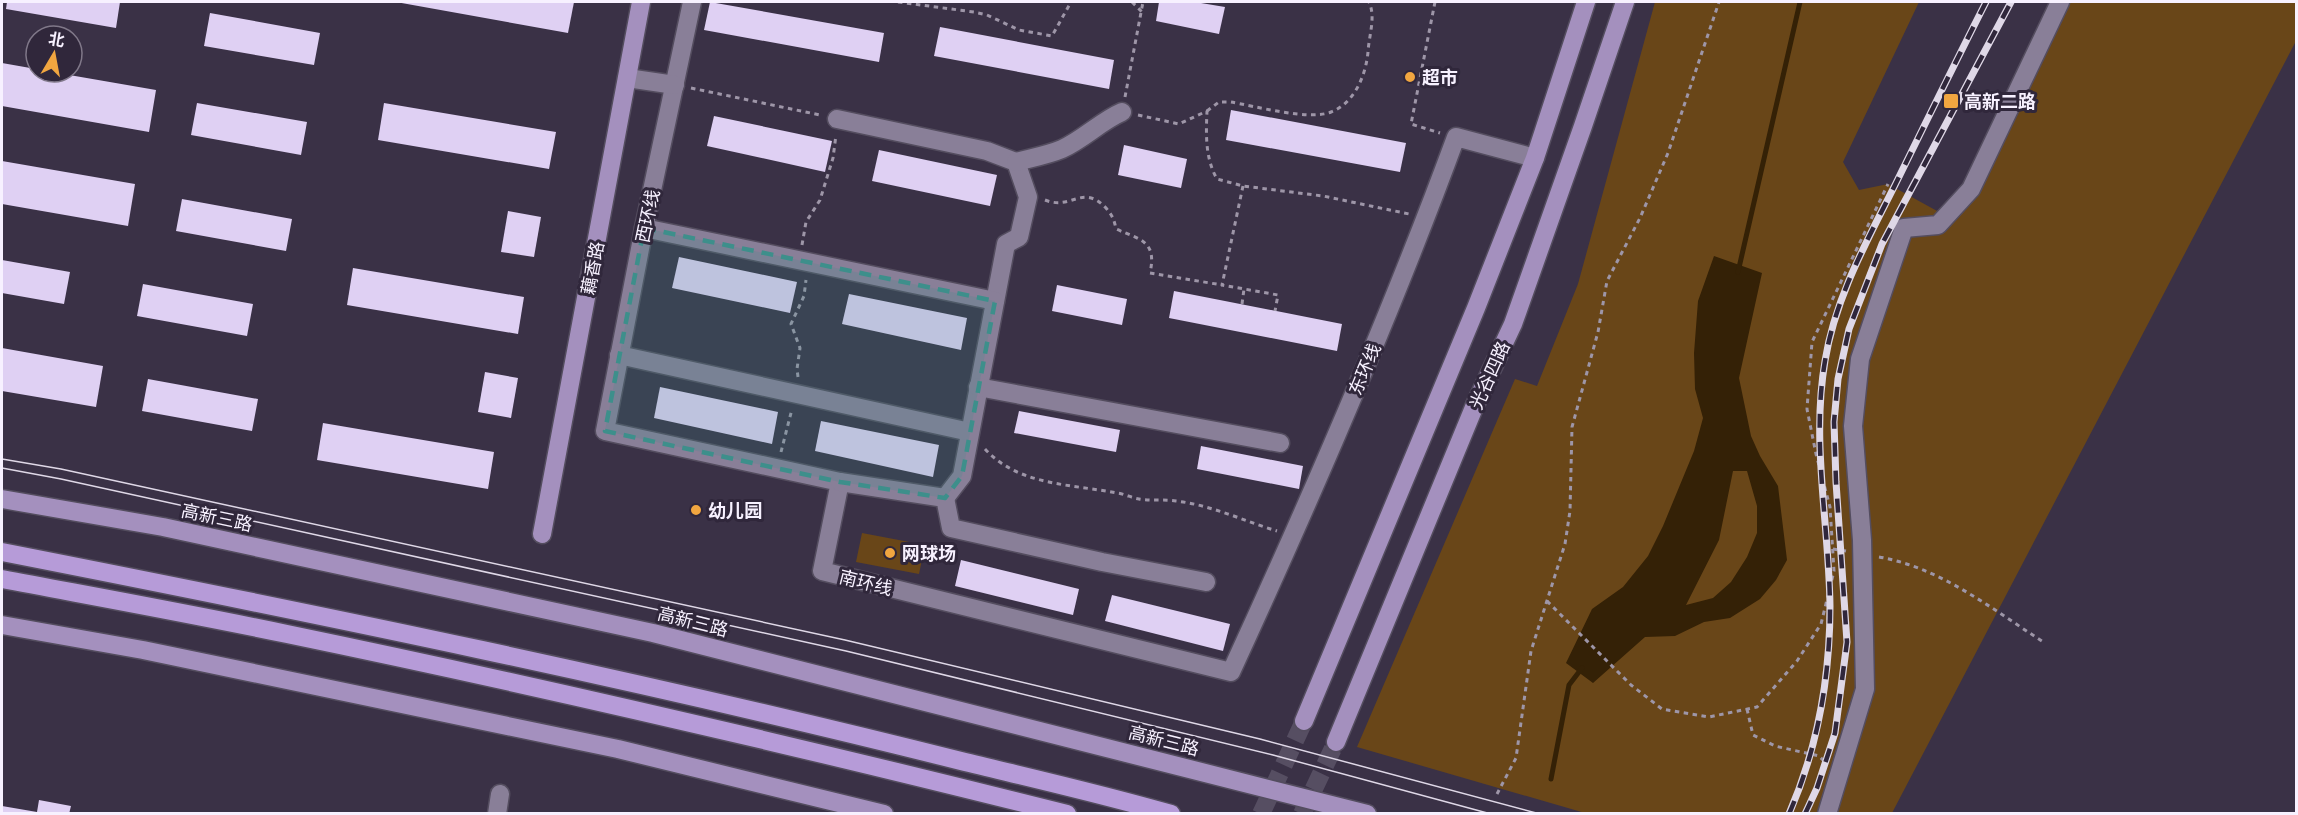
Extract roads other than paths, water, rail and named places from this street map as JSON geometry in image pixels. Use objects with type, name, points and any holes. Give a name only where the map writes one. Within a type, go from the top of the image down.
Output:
[{"type":"highway","points":[[2,552],[290,608],[568,668],[823,726],[1171,813]]},
{"type":"highway","points":[[2,579],[285,634],[539,688],[818,752],[1066,813]]},
{"type":"main road","name":"藕香路","points":[[542,534],[641,2]]},
{"type":"main road","name":"光谷四路","points":[[1304,721],[1472,319],[1535,158],[1586,2]]},
{"type":"main road","name":"光谷四路","points":[[1336,742],[1475,405],[1513,324],[1625,2]]},
{"type":"main road","name":"高新三路","points":[[2,499],[163,527],[652,633],[1367,813]]},
{"type":"main road","points":[[2,625],[143,650],[618,749],[884,813]]},
{"type":"street","name":"西环线","points":[[692,2],[644,228],[605,430],[840,482]]},
{"type":"street","points":[[1827,813],[1865,689],[1862,554],[1853,426],[1860,359],[1904,228],[1938,225],[1971,189],[2060,2]]},
{"type":"street","points":[[627,78],[675,85]]},
{"type":"street","points":[[837,119],[987,151],[1016,162],[1062,148],[1096,129],[1107,118],[1122,112]]},
{"type":"street","name":"东环线","points":[[1231,672],[1293,536],[1426,217],[1456,137],[1535,158]]},
{"type":"street","points":[[1016,162],[1028,197],[1019,237],[1006,244],[962,476],[945,498],[951,528],[1102,562],[1206,582]]},
{"type":"street","points":[[644,228],[995,301]]},
{"type":"street","points":[[619,355],[970,432]]},
{"type":"street","points":[[978,387],[1280,443]]},
{"type":"street","points":[[840,482],[945,498]]},
{"type":"street","name":"南环线","points":[[840,482],[822,571],[1231,672]]},
{"type":"street","points":[[497,813],[500,794]]},
{"type":"waterway","points":[[1738,272],[1800,2]]},
{"type":"waterway","points":[[1551,779],[1569,685],[1582,668]]},
{"type":"tunnel","points":[[1261,814],[1304,721]]},
{"type":"tunnel","points":[[1302,814],[1336,742]]},
{"type":"tram line","points":[[2,459],[61,469],[845,640],[1260,739],[1540,814]]},
{"type":"tram line","points":[[2,468],[846,651],[1273,755],[1491,814]]},
{"type":"railway","points":[[1789,814],[1815,738],[1828,659],[1829,575],[1820,422],[1821,391],[1830,338],[1853,270],[1986,2]]},
{"type":"railway","points":[[1805,814],[1817,788],[1835,733],[1847,642],[1834,422],[1838,379],[1849,329],[1882,244],[2011,2]]},
{"type":"place","name":"超市","points":[[1410,77]]},
{"type":"place","name":"高新二路","points":[[1951,101]]},
{"type":"place","name":"幼儿园","points":[[696,510]]},
{"type":"place","name":"网球场","points":[[890,553]]}]
